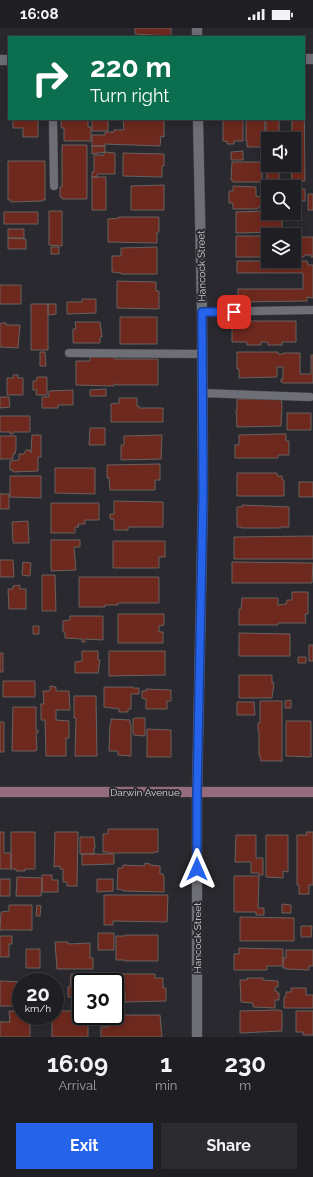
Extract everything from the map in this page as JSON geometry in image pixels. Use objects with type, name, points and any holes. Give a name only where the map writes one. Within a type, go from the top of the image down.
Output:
[{"type":"street","name":"Hancock Street","points":[[197,1037],[197,793],[202,504],[202,312],[198,120]]},
{"type":"street","name":"Darwin Avenue","points":[[0,792],[313,792]]},
{"type":"lane","points":[[53,120],[54,186]]},
{"type":"lane","points":[[202,312],[313,310]]},
{"type":"lane","points":[[70,353],[202,354]]},
{"type":"lane","points":[[202,393],[310,397]]},
{"type":"building","points":[[135,28],[171,28],[171,36],[135,34]]},
{"type":"building","points":[[13,120],[38,120],[38,137],[23,137],[23,128],[13,128]]},
{"type":"building","points":[[61,120],[88,120],[88,127],[91,127],[91,141],[64,141],[64,128],[61,128]]},
{"type":"building","points":[[92,120],[108,120],[108,131],[92,131]]},
{"type":"building","points":[[123,120],[164,120],[164,137],[161,136],[160,146],[105,144],[105,146],[92,146],[92,135],[105,135],[105,132],[124,130]]},
{"type":"building","points":[[223,120],[243,120],[243,141],[234,141],[234,144],[227,144],[228,142],[223,141]]},
{"type":"building","points":[[246,120],[265,120],[265,132],[261,132],[261,147],[247,147]]},
{"type":"building","points":[[266,120],[279,120],[279,132],[266,132]]},
{"type":"building","points":[[292,120],[304,120],[305,181],[292,180],[291,172],[301,172],[301,132],[292,132]]},
{"type":"building","points":[[62,145],[87,145],[87,199],[62,199],[62,197],[60,197],[60,187],[62,187]]},
{"type":"building","points":[[92,146],[105,146],[105,152],[92,154]]},
{"type":"building","points":[[243,151],[243,160],[231,160],[231,152]]},
{"type":"building","points":[[104,152],[115,153],[115,174],[97,174],[97,177],[92,177],[92,172],[94,172],[94,155],[104,155]]},
{"type":"building","points":[[123,153],[164,154],[162,177],[123,176]]},
{"type":"building","points":[[8,161],[45,161],[45,200],[11,202],[11,200],[8,200]]},
{"type":"building","points":[[232,162],[261,162],[261,182],[233,182],[231,180]]},
{"type":"building","points":[[267,172],[281,172],[279,173],[279,180],[267,180]]},
{"type":"building","points":[[92,177],[106,177],[106,210],[92,210]]},
{"type":"building","points":[[164,185],[164,210],[131,210],[131,186]]},
{"type":"building","points":[[233,186],[256,187],[256,196],[261,197],[261,207],[258,207],[258,209],[233,209],[233,203],[229,203],[229,191],[233,191]]},
{"type":"building","points":[[301,189],[305,189],[305,201],[301,201]]},
{"type":"building","points":[[308,194],[313,194],[313,210],[308,210]]},
{"type":"building","points":[[49,211],[62,211],[62,246],[49,245]]},
{"type":"building","points":[[261,211],[261,220],[282,220],[282,228],[261,228],[261,232],[236,233],[236,212]]},
{"type":"building","points":[[4,212],[38,212],[38,224],[4,224]]},
{"type":"building","points":[[119,217],[159,217],[157,243],[108,242],[108,219]]},
{"type":"building","points":[[8,229],[24,229],[24,238],[8,238]]},
{"type":"building","points":[[236,236],[261,236],[261,257],[236,257]]},
{"type":"building","points":[[301,237],[313,237],[313,257],[311,257],[311,255],[304,255],[304,257],[301,257]]},
{"type":"building","points":[[8,238],[26,239],[26,249],[8,249]]},
{"type":"building","points":[[51,247],[59,247],[59,254],[51,254]]},
{"type":"building","points":[[157,247],[157,274],[121,274],[112,272],[112,256],[121,256],[121,248]]},
{"type":"building","points":[[237,261],[261,261],[261,268],[301,268],[301,261],[307,261],[308,265],[313,265],[313,298],[307,297],[307,301],[238,302],[238,289],[303,289],[303,273],[237,273]]},
{"type":"building","points":[[117,281],[156,282],[156,291],[159,291],[159,309],[117,308]]},
{"type":"building","points":[[0,285],[21,285],[21,304],[0,304]]},
{"type":"building","points":[[82,299],[96,299],[96,313],[67,314],[67,302],[82,302]]},
{"type":"building","points":[[31,304],[48,304],[48,350],[31,350]]},
{"type":"building","points":[[48,304],[56,304],[56,314],[48,315]]},
{"type":"building","points":[[120,317],[157,317],[157,344],[120,344]]},
{"type":"building","points":[[232,321],[296,321],[296,342],[282,342],[282,345],[268,345],[268,342],[261,342],[261,345],[247,345],[247,342],[232,342]]},
{"type":"building","points":[[75,322],[100,322],[102,337],[100,337],[100,343],[73,343],[73,329],[76,329]]},
{"type":"building","points":[[1,323],[6,323],[6,325],[20,325],[18,348],[0,347]]},
{"type":"building","points":[[40,352],[45,352],[46,366],[40,366]]},
{"type":"building","points":[[237,352],[278,352],[278,354],[300,353],[300,374],[311,374],[311,355],[313,355],[313,383],[281,382],[281,379],[283,379],[283,367],[277,367],[277,377],[239,378],[239,369],[237,369]]},
{"type":"building","points":[[90,356],[114,357],[114,359],[158,359],[158,385],[76,385],[76,361],[90,361]]},
{"type":"building","points":[[13,375],[18,375],[18,378],[23,378],[23,395],[7,395],[7,378],[13,378]]},
{"type":"building","points":[[37,377],[47,377],[47,395],[36,395],[37,390],[33,390],[33,381],[36,381]]},
{"type":"building","points":[[106,389],[106,396],[90,396],[90,390]]},
{"type":"building","points":[[73,390],[73,405],[58,405],[58,408],[42,408],[42,397],[49,397],[49,391]]},
{"type":"building","points":[[0,397],[9,397],[10,407],[0,408]]},
{"type":"building","points":[[119,398],[137,398],[137,406],[139,406],[139,408],[163,408],[163,422],[111,422],[111,404],[119,403]]},
{"type":"building","points":[[237,399],[281,399],[281,426],[237,427]]},
{"type":"building","points":[[287,413],[311,413],[311,430],[287,430]]},
{"type":"building","points":[[0,416],[30,416],[30,432],[13,432],[13,434],[10,434],[10,432],[0,432]]},
{"type":"building","points":[[90,428],[105,428],[105,445],[89,445]]},
{"type":"building","points":[[286,434],[286,441],[289,441],[289,455],[278,455],[278,458],[235,458],[235,445],[239,445],[239,435]]},
{"type":"building","points":[[32,435],[41,435],[41,457],[38,457],[38,471],[13,472],[13,470],[10,470],[10,461],[19,460],[19,454],[24,454],[26,450],[30,450],[31,453]]},
{"type":"building","points":[[162,435],[161,459],[121,460],[121,445],[124,445],[124,436]]},
{"type":"building","points":[[0,436],[16,436],[16,449],[15,454],[13,454],[13,459],[0,459]]},
{"type":"building","points":[[160,464],[160,480],[155,480],[155,490],[110,490],[109,478],[107,478],[107,465]]},
{"type":"building","points":[[55,468],[95,468],[95,494],[55,493]]},
{"type":"building","points":[[237,473],[277,473],[277,476],[282,476],[282,480],[284,480],[284,496],[237,496]]},
{"type":"building","points":[[10,476],[41,476],[41,498],[10,497]]},
{"type":"building","points":[[299,482],[313,482],[313,497],[299,497]]},
{"type":"building","points":[[0,494],[9,494],[9,509],[0,509]]},
{"type":"building","points":[[114,501],[163,502],[163,527],[128,527],[128,530],[114,530],[114,519],[110,519],[110,514],[114,514]]},
{"type":"building","points":[[51,503],[99,503],[99,520],[85,520],[85,524],[78,524],[79,527],[75,527],[75,533],[51,533]]},
{"type":"building","points":[[242,505],[289,507],[289,527],[237,527],[237,507],[242,507]]},
{"type":"building","points":[[28,521],[29,543],[13,543],[12,522]]},
{"type":"building","points":[[313,536],[313,559],[234,559],[234,537]]},
{"type":"building","points":[[51,540],[80,540],[80,547],[74,547],[76,570],[51,571]]},
{"type":"building","points":[[113,541],[165,541],[165,557],[159,557],[159,568],[113,568]]},
{"type":"building","points":[[0,560],[13,560],[14,577],[0,577]]},
{"type":"building","points":[[23,562],[31,563],[30,576],[22,575]]},
{"type":"building","points":[[232,562],[313,563],[312,583],[232,583]]},
{"type":"building","points":[[42,575],[55,575],[56,611],[42,611]]},
{"type":"building","points":[[79,577],[159,577],[159,603],[118,603],[118,605],[105,605],[105,607],[79,607]]},
{"type":"building","points":[[20,585],[20,589],[26,589],[26,609],[9,609],[8,589],[13,589],[13,586]]},
{"type":"building","points":[[292,592],[308,592],[308,614],[305,614],[306,623],[239,625],[239,609],[241,609],[242,598],[278,598],[278,605],[286,604],[287,600],[292,600]]},
{"type":"building","points":[[118,614],[164,614],[164,625],[159,626],[159,632],[163,632],[163,643],[118,643]]},
{"type":"building","points":[[70,616],[103,616],[103,640],[85,639],[85,642],[82,642],[82,639],[65,638],[65,632],[63,632],[63,621],[70,620]]},
{"type":"building","points":[[33,626],[39,626],[39,634],[33,634]]},
{"type":"building","points":[[239,633],[290,634],[290,656],[239,656]]},
{"type":"building","points":[[309,645],[313,645],[313,661],[309,661]]},
{"type":"building","points":[[82,651],[98,651],[98,660],[100,660],[98,673],[75,673],[75,662],[82,661]]},
{"type":"building","points":[[109,651],[165,651],[165,675],[109,676]]},
{"type":"building","points":[[0,653],[3,653],[3,672],[0,672]]},
{"type":"building","points":[[298,657],[306,657],[306,663],[298,663]]},
{"type":"building","points":[[239,675],[272,675],[272,683],[274,683],[272,698],[239,698]]},
{"type":"building","points":[[3,681],[35,681],[35,697],[3,697]]},
{"type":"building","points":[[50,686],[56,687],[56,691],[69,691],[70,710],[56,710],[56,720],[69,721],[69,738],[66,738],[66,756],[46,756],[45,720],[41,720],[41,704],[44,704],[43,691],[50,691]]},
{"type":"building","points":[[104,687],[139,688],[139,694],[131,694],[131,709],[128,709],[128,712],[119,712],[119,709],[104,707]]},
{"type":"building","points":[[146,689],[171,690],[171,701],[167,701],[167,709],[146,709],[146,699],[142,698],[142,691],[146,691]]},
{"type":"building","points":[[74,696],[96,696],[97,756],[75,756],[76,718],[74,718]]},
{"type":"building","points":[[291,700],[291,708],[285,708],[285,701]]},
{"type":"building","points":[[260,701],[282,701],[282,761],[261,761],[259,756],[258,723],[260,723]]},
{"type":"building","points":[[237,702],[254,702],[255,715],[237,715]]},
{"type":"building","points":[[13,707],[36,707],[36,730],[38,730],[38,733],[36,733],[36,751],[12,751]]},
{"type":"building","points":[[145,718],[145,736],[134,735],[133,719]]},
{"type":"building","points":[[111,719],[130,720],[131,756],[118,755],[118,751],[109,751]]},
{"type":"building","points":[[286,721],[311,721],[311,757],[286,756]]},
{"type":"building","points":[[0,722],[4,722],[4,752],[0,752]]},
{"type":"building","points":[[147,729],[171,730],[171,757],[147,757]]},
{"type":"building","points":[[108,829],[158,829],[158,852],[103,852],[103,834],[108,834]]},
{"type":"building","points":[[0,832],[4,832],[4,853],[11,853],[11,869],[0,869]]},
{"type":"building","points":[[11,832],[35,832],[35,869],[16,871],[16,869],[11,869]]},
{"type":"building","points":[[55,832],[78,832],[77,886],[67,886],[67,882],[63,882],[63,869],[60,869],[60,866],[54,867]]},
{"type":"building","points":[[306,832],[313,832],[313,885],[309,885],[309,894],[299,894],[299,885],[297,885],[297,835],[307,835]]},
{"type":"building","points":[[236,835],[256,835],[256,858],[263,858],[263,875],[259,875],[259,873],[251,873],[251,862],[235,862]]},
{"type":"building","points":[[266,835],[288,835],[288,872],[283,871],[283,878],[266,877]]},
{"type":"building","points":[[80,837],[94,837],[94,854],[80,854]]},
{"type":"building","points":[[82,854],[114,854],[114,864],[82,865]]},
{"type":"building","points":[[145,863],[160,866],[160,874],[163,874],[164,877],[164,892],[123,891],[117,889],[118,868],[123,868],[123,865],[145,866]]},
{"type":"building","points":[[42,875],[52,875],[52,880],[58,880],[58,892],[42,892]]},
{"type":"building","points":[[234,876],[259,876],[258,908],[264,908],[264,915],[256,915],[256,912],[234,912]]},
{"type":"building","points":[[17,877],[42,878],[41,896],[16,896]]},
{"type":"building","points":[[0,879],[10,879],[10,896],[0,896]]},
{"type":"building","points":[[97,879],[113,879],[113,891],[97,892]]},
{"type":"building","points":[[104,895],[168,895],[167,922],[113,921],[113,925],[104,925]]},
{"type":"building","points":[[282,904],[291,905],[291,913],[282,913]]},
{"type":"building","points":[[9,905],[32,905],[32,930],[0,930],[1,912],[9,911]]},
{"type":"building","points":[[37,905],[41,906],[40,916],[36,916]]},
{"type":"building","points":[[240,917],[294,918],[294,941],[240,941]]},
{"type":"building","points":[[301,926],[312,926],[311,937],[301,937]]},
{"type":"building","points":[[98,933],[114,933],[114,950],[98,950]]},
{"type":"building","points":[[158,935],[158,961],[116,960],[116,936]]},
{"type":"building","points":[[0,936],[12,936],[12,944],[9,944],[9,957],[0,957]]},
{"type":"building","points":[[55,942],[68,942],[68,944],[90,943],[90,958],[93,958],[93,969],[57,969]]},
{"type":"building","points":[[239,948],[283,949],[283,966],[267,966],[267,970],[234,970],[234,954],[239,954]]},
{"type":"building","points":[[26,949],[40,949],[40,968],[26,968]]},
{"type":"building","points":[[286,950],[313,950],[313,966],[309,966],[309,970],[283,968],[283,958],[286,958]]},
{"type":"building","points":[[72,974],[72,997],[68,997],[68,987],[70,987]]},
{"type":"building","points":[[124,974],[155,974],[155,978],[163,978],[163,988],[166,988],[166,1001],[125,1002]]},
{"type":"building","points":[[247,978],[263,978],[263,980],[278,981],[278,987],[275,987],[275,991],[279,993],[279,1000],[275,1000],[275,1008],[253,1007],[253,1003],[241,1002],[240,980],[247,980]]},
{"type":"building","points":[[0,981],[12,981],[12,1006],[0,1006]]},
{"type":"building","points":[[291,988],[306,988],[306,995],[313,995],[313,1008],[284,1008],[284,997],[286,997],[286,992],[291,992]]},
{"type":"building","points":[[9,1011],[12,1011],[12,1025],[30,1025],[30,1037],[0,1037],[0,1022],[10,1022]]},
{"type":"building","points":[[64,1011],[72,1011],[72,1025],[88,1025],[88,1037],[52,1037],[52,1025],[64,1025]]},
{"type":"building","points":[[240,1011],[282,1011],[282,1031],[240,1033]]},
{"type":"building","points":[[296,1011],[313,1011],[313,1035],[303,1035],[303,1032],[296,1032]]},
{"type":"building","points":[[124,1015],[160,1015],[162,1037],[101,1037],[101,1027],[108,1027],[108,1025],[124,1025]]},
{"type":"route","points":[[197,869],[197,793],[203,496],[202,312],[234,312]]}]
